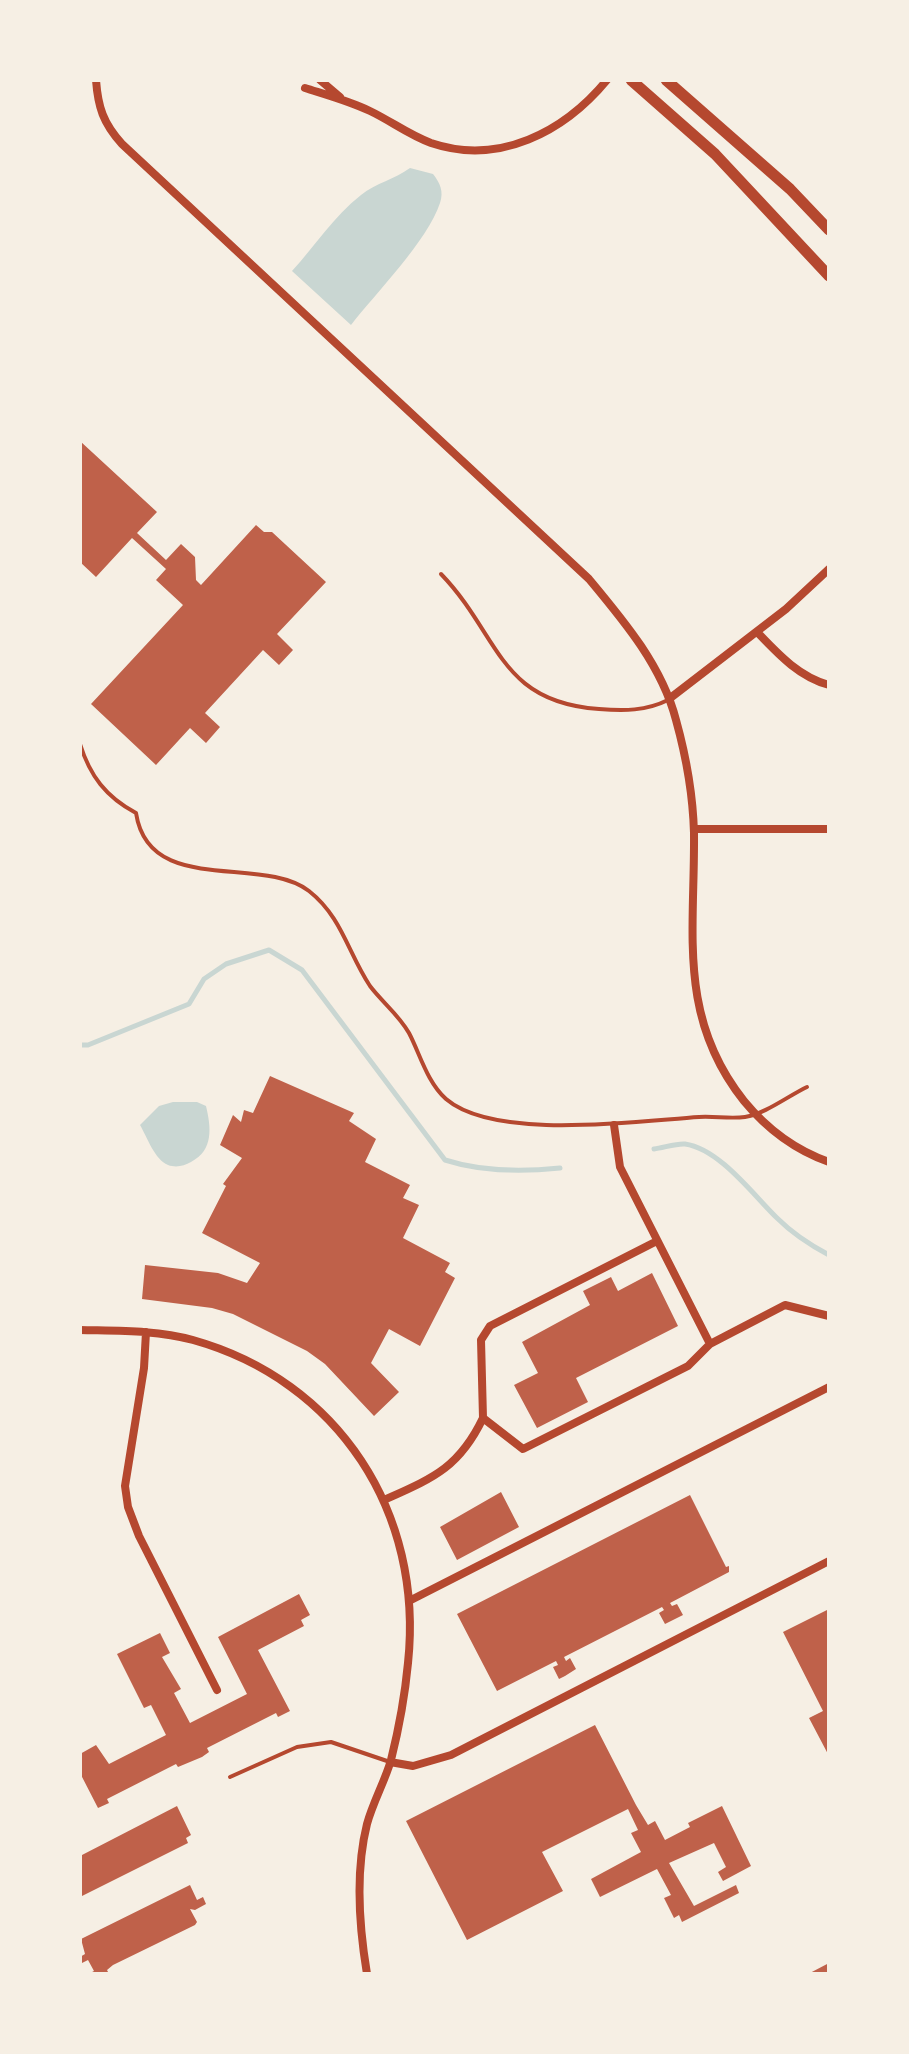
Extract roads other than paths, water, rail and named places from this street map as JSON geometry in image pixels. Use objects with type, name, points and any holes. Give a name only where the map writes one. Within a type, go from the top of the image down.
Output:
[{"type":"main road","points":[[631,80],[714,154],[829,276]]},
{"type":"main road","points":[[666,80],[790,189],[829,230]]},
{"type":"street","points":[[96,80],[98,108],[122,144],[590,579],[634,633],[670,700],[686,770],[694,829],[694,964],[700,1021],[726,1078],[765,1124],[829,1162]]},
{"type":"street","points":[[320,80],[343,100]]},
{"type":"street","points":[[304,88],[343,100],[427,141],[481,150],[508,148],[543,134],[582,107],[607,80]]},
{"type":"street","points":[[670,700],[827,573]]},
{"type":"street","points":[[757,632],[797,670],[829,685]]},
{"type":"street","points":[[694,829],[829,829]]},
{"type":"street","points":[[614,1125],[620,1167],[710,1344]]},
{"type":"street","points":[[384,1500],[449,1466],[470,1446],[483,1418],[481,1340],[490,1326],[657,1241]]},
{"type":"street","points":[[483,1418],[523,1449],[688,1366],[710,1344],[785,1306],[829,1316]]},
{"type":"street","points":[[80,1330],[146,1332],[194,1340],[227,1352],[287,1384],[315,1406],[356,1451],[384,1500],[395,1526],[409,1601],[408,1664],[390,1762],[367,1824],[362,1860],[360,1898],[368,1974]]},
{"type":"street","points":[[146,1332],[125,1486],[128,1507],[217,1690]]},
{"type":"street","points":[[409,1601],[829,1387]]},
{"type":"street","points":[[390,1762],[413,1766],[451,1755],[829,1561]]},
{"type":"lane","points":[[440,574],[464,600],[508,668],[551,701],[563,706],[620,710],[643,709],[670,700]]},
{"type":"lane","points":[[80,744],[105,792],[136,813],[143,838],[152,849],[171,860],[211,870],[294,882],[324,905],[338,920],[373,990],[407,1029],[431,1080],[446,1099],[471,1113],[504,1120],[614,1125],[703,1116],[747,1117],[806,1087]]},
{"type":"lane","points":[[230,1777],[296,1747],[331,1742],[390,1762]]},
{"type":"waterway","points":[[80,1045],[189,1004],[204,979],[226,964],[269,950],[302,970],[445,1160],[502,1170],[560,1168]]},
{"type":"waterway","points":[[654,1149],[685,1144],[711,1155],[789,1229],[829,1255]]}]
